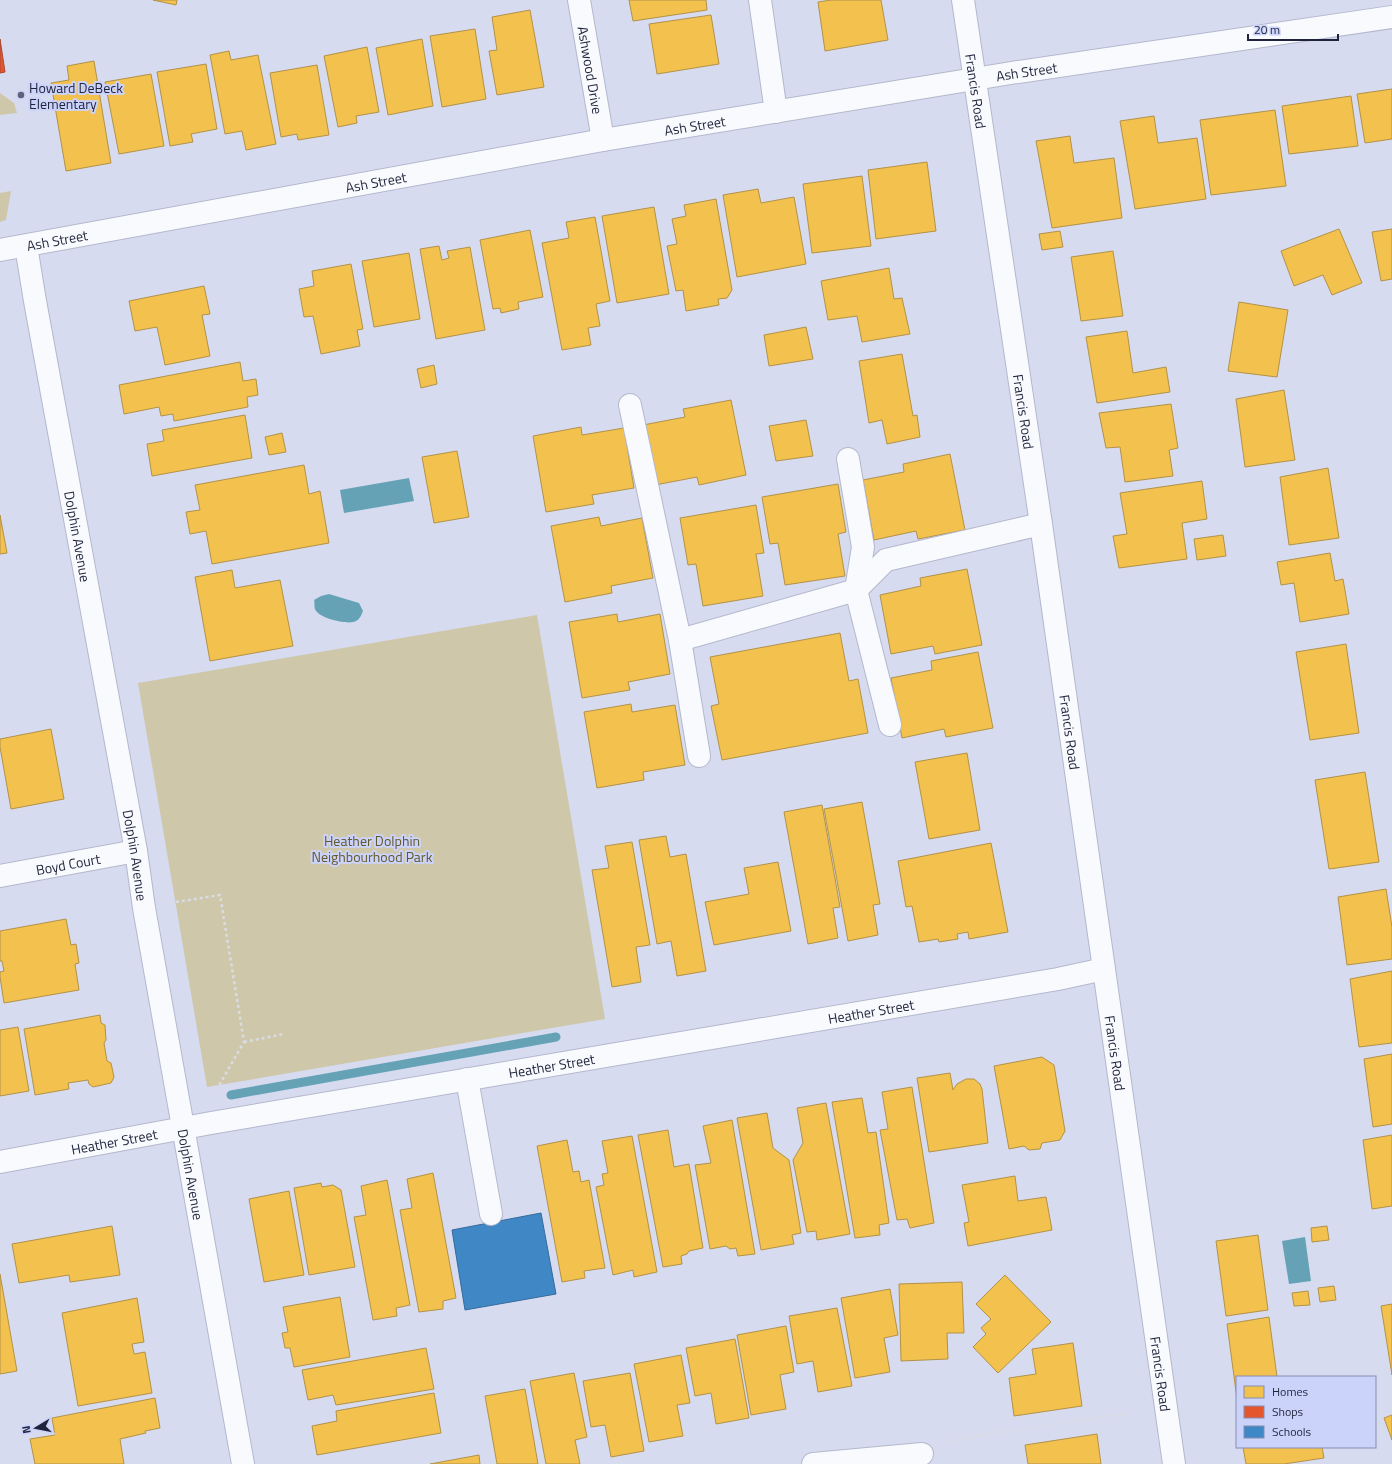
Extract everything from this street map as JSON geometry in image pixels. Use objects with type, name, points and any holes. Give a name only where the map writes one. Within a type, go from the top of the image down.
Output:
[{"type":"street","name":"Ashwood Drive","points":[[579,0],[602,140]]},
{"type":"street","points":[[760,0],[776,112]]},
{"type":"street","name":"Francis Road","points":[[963,0],[1042,524],[1174,1464]]},
{"type":"street","name":"Ash Street","points":[[0,250],[602,140],[975,79],[1392,17]]},
{"type":"street","name":"Dolphin Avenue","points":[[26,246],[136,851],[144,908],[244,1464]]},
{"type":"street","points":[[630,405],[680,640],[699,756]]},
{"type":"street","points":[[848,459],[863,547],[856,590],[890,726]]},
{"type":"street","points":[[680,640],[856,590],[886,560],[1042,524]]},
{"type":"street","name":"Boyd Court","points":[[0,876],[136,851]]},
{"type":"street","name":"Heather Street","points":[[0,1162],[184,1128],[1050,980],[1104,969]]},
{"type":"street","points":[[467,1080],[490,1214]]},
{"type":"street","points":[[813,1464],[922,1454]]},
{"type":"path","points":[[144,908],[220,895],[244,1042],[211,1100]]},
{"type":"path","points":[[244,1042],[284,1034]]},
{"type":"path","points":[[922,1454],[962,1438],[1128,1413]]},
{"type":"green space","points":[[0,93],[14,103],[17,113],[0,115]]},
{"type":"green space","points":[[11,191],[6,220],[0,222],[0,193]]},
{"type":"green space","name":"Heather Dolphin Neighbourhood Park","points":[[537,615],[605,1019],[207,1087],[138,683]]},
{"type":"water","points":[[409,478],[414,501],[344,513],[340,490]]},
{"type":"water","points":[[329,594],[359,603],[363,611],[360,618],[353,622],[344,622],[326,618],[317,612],[314,600]]},
{"type":"water","points":[[1305,1237],[1311,1281],[1289,1284],[1282,1241]]},
{"type":"building: Homes","points":[[153,0],[177,0],[176,5]]},
{"type":"building: Homes","points":[[629,0],[706,0],[707,10],[633,21]]},
{"type":"building: Homes","points":[[831,0],[881,0],[888,40],[825,51],[818,2]]},
{"type":"building: Homes","points":[[530,10],[544,87],[497,95],[489,51],[497,50],[492,17]]},
{"type":"building: Homes","points":[[711,15],[719,64],[657,74],[649,24]]},
{"type":"building: Homes","points":[[475,29],[486,99],[442,107],[430,36]]},
{"type":"building: Homes","points":[[422,39],[433,106],[388,115],[376,48]]},
{"type":"building: Homes","points":[[367,47],[379,112],[356,116],[357,123],[338,127],[324,56]]},
{"type":"building: Homes","points":[[229,51],[231,60],[258,55],[276,144],[246,150],[242,131],[225,134],[210,55]]},
{"type":"building: Homes","points":[[94,61],[111,163],[66,171],[51,83],[69,80],[67,66]]},
{"type":"building: Homes","points":[[206,64],[217,129],[191,134],[193,142],[170,146],[157,72]]},
{"type":"building: Homes","points":[[317,65],[329,135],[298,140],[297,134],[281,137],[270,73]]},
{"type":"building: Homes","points":[[151,74],[164,146],[119,154],[105,82]]},
{"type":"building: Homes","points":[[1392,89],[1392,139],[1365,143],[1357,94]]},
{"type":"building: Homes","points":[[1351,96],[1358,146],[1289,154],[1282,106]]},
{"type":"building: Homes","points":[[1275,110],[1286,186],[1211,195],[1200,120]]},
{"type":"building: Homes","points":[[1154,116],[1158,143],[1197,138],[1206,199],[1135,209],[1120,121]]},
{"type":"building: Homes","points":[[1070,136],[1074,163],[1114,158],[1122,218],[1052,228],[1036,141]]},
{"type":"building: Homes","points":[[927,162],[936,231],[876,239],[868,170]]},
{"type":"building: Homes","points":[[862,176],[871,246],[812,253],[803,184]]},
{"type":"building: Homes","points":[[758,189],[761,203],[794,197],[806,264],[737,277],[723,195]]},
{"type":"building: Homes","points":[[716,199],[732,290],[727,298],[718,299],[719,305],[686,311],[683,290],[676,291],[667,246],[677,244],[672,219],[686,216],[684,205]]},
{"type":"building: Homes","points":[[654,207],[669,294],[617,303],[602,216]]},
{"type":"building: Homes","points":[[595,217],[610,301],[596,304],[600,326],[588,328],[591,345],[562,350],[542,243],[569,238],[566,222]]},
{"type":"building: Homes","points":[[1339,229],[1362,283],[1332,295],[1323,275],[1294,286],[1281,251]]},
{"type":"building: Homes","points":[[1392,229],[1392,279],[1381,281],[1372,232]]},
{"type":"building: Homes","points":[[530,230],[543,297],[518,302],[519,309],[501,313],[500,308],[493,309],[480,240]]},
{"type":"building: Homes","points":[[1060,231],[1063,247],[1042,250],[1039,234]]},
{"type":"building: Homes","points":[[439,246],[442,260],[449,258],[447,251],[470,247],[485,330],[436,339],[420,249]]},
{"type":"building: Homes","points":[[1113,251],[1123,316],[1081,321],[1071,257]]},
{"type":"building: Homes","points":[[409,253],[420,319],[374,327],[362,261]]},
{"type":"building: Homes","points":[[351,264],[363,329],[357,330],[360,346],[321,354],[313,316],[304,317],[299,289],[314,286],[312,271]]},
{"type":"building: Homes","points":[[889,268],[894,299],[902,298],[910,334],[862,342],[857,316],[828,320],[821,281]]},
{"type":"building: Homes","points":[[204,286],[210,314],[202,315],[210,356],[165,365],[157,327],[135,331],[129,301]]},
{"type":"building: Homes","points":[[1239,302],[1288,310],[1277,377],[1228,371]]},
{"type":"building: Homes","points":[[806,327],[813,359],[769,366],[764,335]]},
{"type":"building: Homes","points":[[1127,331],[1133,373],[1166,367],[1170,392],[1097,403],[1086,337]]},
{"type":"building: Homes","points":[[902,354],[913,416],[917,415],[920,437],[887,444],[882,420],[869,423],[859,361]]},
{"type":"building: Homes","points":[[240,362],[243,381],[256,379],[258,395],[247,397],[248,407],[174,421],[173,414],[161,416],[159,407],[124,414],[119,385]]},
{"type":"building: Homes","points":[[434,365],[437,384],[421,388],[417,369]]},
{"type":"building: Homes","points":[[1284,390],[1295,460],[1245,467],[1236,399]]},
{"type":"building: Homes","points":[[731,400],[746,475],[699,485],[697,477],[655,485],[643,425],[685,417],[683,409]]},
{"type":"building: Homes","points":[[1171,404],[1178,448],[1169,450],[1173,476],[1125,482],[1120,447],[1106,448],[1099,413]]},
{"type":"building: Homes","points":[[245,415],[252,458],[152,476],[147,444],[164,441],[162,430]]},
{"type":"building: Homes","points":[[806,420],[813,456],[776,461],[769,426]]},
{"type":"building: Homes","points":[[581,427],[582,435],[624,428],[634,488],[592,495],[594,504],[546,512],[533,436]]},
{"type":"building: Homes","points":[[282,433],[286,452],[269,455],[265,437]]},
{"type":"building: Homes","points":[[457,451],[469,517],[434,523],[422,457]]},
{"type":"building: Homes","points":[[950,454],[965,530],[918,539],[916,531],[874,540],[863,480],[904,472],[903,464]]},
{"type":"building: Homes","points":[[304,465],[309,494],[320,491],[329,543],[212,564],[206,531],[190,534],[186,512],[200,510],[195,485]]},
{"type":"building: Homes","points":[[1328,468],[1339,538],[1289,545],[1280,477]]},
{"type":"building: Homes","points":[[1202,481],[1207,519],[1182,523],[1187,559],[1119,568],[1113,536],[1127,534],[1120,493]]},
{"type":"building: Homes","points":[[838,484],[846,532],[838,534],[845,576],[785,585],[778,543],[770,544],[762,497]]},
{"type":"building: Homes","points":[[756,505],[764,553],[756,554],[763,596],[703,606],[696,564],[688,565],[680,518]]},
{"type":"building: Homes","points":[[0,515],[7,553],[0,554]]},
{"type":"building: Homes","points":[[599,517],[601,526],[642,518],[653,578],[611,586],[612,593],[565,602],[551,526]]},
{"type":"building: Homes","points":[[1223,535],[1226,556],[1197,560],[1194,539]]},
{"type":"building: Homes","points":[[1330,553],[1335,581],[1343,579],[1349,614],[1300,622],[1294,583],[1281,585],[1277,562]]},
{"type":"building: Homes","points":[[967,569],[982,645],[935,654],[933,646],[891,654],[880,595],[921,586],[920,578]]},
{"type":"building: Homes","points":[[232,570],[235,588],[280,580],[293,646],[210,661],[195,577]]},
{"type":"building: Homes","points":[[617,614],[618,622],[660,614],[670,674],[628,682],[630,690],[582,698],[569,622]]},
{"type":"building: Homes","points":[[840,633],[849,681],[858,679],[868,733],[722,760],[711,706],[719,704],[710,657]]},
{"type":"building: Homes","points":[[1346,644],[1359,733],[1310,740],[1296,652]]},
{"type":"building: Homes","points":[[978,652],[993,728],[946,737],[944,729],[902,738],[891,678],[932,670],[931,661]]},
{"type":"building: Homes","points":[[631,704],[632,712],[675,705],[685,765],[643,772],[644,780],[597,788],[584,712]]},
{"type":"building: Homes","points":[[51,729],[64,799],[11,809],[0,747],[0,739]]},
{"type":"building: Homes","points":[[967,753],[980,830],[929,839],[915,762]]},
{"type":"building: Homes","points":[[1365,772],[1379,862],[1329,869],[1315,780]]},
{"type":"building: Homes","points":[[862,802],[880,904],[873,905],[878,935],[848,941],[824,809]]},
{"type":"building: Homes","points":[[822,805],[840,907],[833,908],[838,938],[808,944],[784,812]]},
{"type":"building: Homes","points":[[666,836],[670,857],[686,854],[706,971],[677,976],[671,941],[657,944],[639,840]]},
{"type":"building: Homes","points":[[632,842],[650,945],[636,947],[641,982],[612,987],[592,870],[609,868],[605,846]]},
{"type":"building: Homes","points":[[991,843],[1008,932],[969,939],[968,932],[957,934],[958,939],[939,942],[938,939],[919,942],[912,906],[906,907],[898,861]]},
{"type":"building: Homes","points":[[778,862],[791,931],[714,945],[705,902],[749,894],[744,868]]},
{"type":"building: Homes","points":[[1386,889],[1392,927],[1392,959],[1347,965],[1338,897]]},
{"type":"building: Homes","points":[[66,919],[71,945],[76,944],[79,963],[75,964],[79,990],[4,1003],[0,977],[0,972],[4,971],[2,961],[0,961],[0,931]]},
{"type":"building: Homes","points":[[1392,971],[1392,1043],[1359,1047],[1350,979]]},
{"type":"building: Homes","points":[[100,1015],[101,1023],[105,1025],[106,1040],[104,1043],[107,1061],[111,1063],[114,1077],[111,1083],[93,1087],[89,1084],[88,1080],[68,1083],[69,1089],[35,1095],[24,1029]]},
{"type":"building: Homes","points":[[18,1027],[29,1091],[0,1096],[0,1030]]},
{"type":"building: Homes","points":[[1392,1054],[1392,1124],[1373,1127],[1364,1059]]},
{"type":"building: Homes","points":[[1042,1057],[1054,1065],[1065,1131],[1060,1140],[1042,1143],[1040,1149],[1029,1150],[1024,1146],[1009,1149],[994,1066]]},
{"type":"building: Homes","points":[[950,1073],[953,1090],[957,1084],[966,1079],[974,1079],[980,1084],[982,1089],[988,1143],[929,1152],[917,1078]]},
{"type":"building: Homes","points":[[912,1087],[934,1223],[910,1228],[907,1219],[897,1220],[880,1130],[888,1129],[882,1092]]},
{"type":"building: Homes","points":[[862,1098],[868,1133],[876,1132],[889,1223],[879,1225],[880,1235],[855,1238],[832,1102]]},
{"type":"building: Homes","points":[[826,1103],[850,1234],[817,1240],[816,1231],[807,1232],[793,1160],[803,1143],[797,1108]]},
{"type":"building: Homes","points":[[767,1113],[773,1148],[789,1160],[801,1233],[792,1235],[794,1244],[761,1250],[737,1118]]},
{"type":"building: Homes","points":[[732,1120],[755,1254],[738,1256],[736,1248],[730,1249],[726,1246],[710,1249],[695,1165],[711,1163],[703,1126]]},
{"type":"building: Homes","points":[[668,1130],[674,1167],[689,1164],[703,1248],[689,1251],[687,1254],[681,1256],[682,1264],[663,1267],[638,1135]]},
{"type":"building: Homes","points":[[1392,1135],[1392,1206],[1372,1209],[1363,1140]]},
{"type":"building: Homes","points":[[632,1136],[657,1272],[634,1277],[633,1270],[613,1275],[596,1187],[604,1185],[602,1174],[608,1173],[602,1141]]},
{"type":"building: Homes","points":[[567,1140],[573,1172],[579,1171],[581,1182],[589,1180],[605,1268],[584,1271],[585,1278],[562,1282],[537,1146]]},
{"type":"building: Homes","points":[[433,1173],[456,1298],[443,1301],[443,1309],[419,1312],[400,1210],[412,1208],[407,1179]]},
{"type":"building: Homes","points":[[1015,1176],[1018,1201],[1046,1197],[1052,1230],[968,1246],[964,1223],[969,1222],[962,1185]]},
{"type":"building: Homes","points":[[387,1180],[410,1305],[396,1308],[397,1316],[373,1320],[354,1217],[366,1215],[361,1186]]},
{"type":"building: Homes","points":[[321,1183],[322,1187],[333,1185],[341,1190],[355,1267],[309,1275],[294,1188]]},
{"type":"building: Homes","points":[[289,1191],[304,1275],[264,1282],[249,1199]]},
{"type":"building: Homes","points":[[112,1226],[120,1275],[70,1282],[69,1275],[19,1283],[12,1244]]},
{"type":"building: Homes","points":[[1327,1226],[1329,1240],[1312,1242],[1311,1228]]},
{"type":"building: Homes","points":[[1258,1235],[1268,1310],[1226,1316],[1216,1241]]},
{"type":"building: Homes","points":[[0,1274],[17,1371],[0,1374]]},
{"type":"building: Homes","points":[[1005,1275],[1051,1322],[998,1373],[973,1347],[986,1334],[981,1328],[991,1319],[976,1304]]},
{"type":"building: Homes","points":[[962,1282],[964,1333],[947,1333],[948,1359],[901,1361],[899,1284]]},
{"type":"building: Homes","points":[[1334,1286],[1336,1300],[1320,1302],[1318,1288]]},
{"type":"building: Homes","points":[[890,1289],[898,1335],[884,1338],[890,1372],[855,1378],[841,1298]]},
{"type":"building: Homes","points":[[1308,1291],[1310,1305],[1294,1306],[1292,1293]]},
{"type":"building: Homes","points":[[340,1297],[350,1357],[294,1367],[290,1348],[285,1348],[282,1333],[288,1332],[283,1307]]},
{"type":"building: Homes","points":[[137,1298],[144,1342],[132,1344],[134,1354],[145,1352],[152,1393],[78,1406],[62,1313]]},
{"type":"building: Homes","points":[[1392,1304],[1392,1375],[1381,1306]]},
{"type":"building: Homes","points":[[837,1308],[852,1386],[818,1392],[813,1361],[797,1364],[789,1316]]},
{"type":"building: Homes","points":[[1269,1317],[1277,1376],[1236,1376],[1236,1392],[1227,1324]]},
{"type":"building: Homes","points":[[786,1326],[794,1372],[780,1375],[786,1409],[751,1415],[737,1335]]},
{"type":"building: Homes","points":[[735,1339],[749,1418],[716,1424],[711,1393],[695,1396],[686,1348]]},
{"type":"building: Homes","points":[[1073,1343],[1082,1406],[1014,1416],[1009,1378],[1036,1374],[1032,1349]]},
{"type":"building: Homes","points":[[426,1348],[434,1389],[336,1405],[333,1395],[308,1400],[302,1370]]},
{"type":"building: Homes","points":[[681,1355],[690,1403],[677,1405],[683,1436],[649,1442],[634,1364]]},
{"type":"building: Homes","points":[[574,1373],[587,1437],[575,1440],[580,1464],[546,1464],[530,1381]]},
{"type":"building: Homes","points":[[630,1373],[644,1451],[611,1457],[605,1425],[591,1427],[583,1381]]},
{"type":"building: Homes","points":[[525,1389],[538,1464],[497,1464],[485,1396]]},
{"type":"building: Homes","points":[[434,1393],[441,1433],[317,1455],[312,1426],[337,1421],[336,1411]]},
{"type":"building: Homes","points":[[155,1398],[160,1428],[120,1439],[124,1464],[35,1464],[30,1439],[55,1435],[52,1418]]},
{"type":"building: Homes","points":[[1392,1415],[1392,1440],[1384,1418]]},
{"type":"building: Homes","points":[[1097,1434],[1101,1464],[1028,1464],[1025,1445]]},
{"type":"building: Homes","points":[[1243,1448],[1322,1448],[1324,1458],[1284,1464],[1246,1464]]},
{"type":"building: Homes","points":[[479,1455],[480,1464],[430,1464]]},
{"type":"building: Shops","points":[[0,39],[5,72],[0,73]]},
{"type":"building: Schools","points":[[541,1213],[556,1294],[465,1310],[452,1230]]},
{"type":"waterway","points":[[231,1095],[556,1037]]},
{"type":"place","name":"Howard DeBeck Elementary","points":[[21,95]]}]
